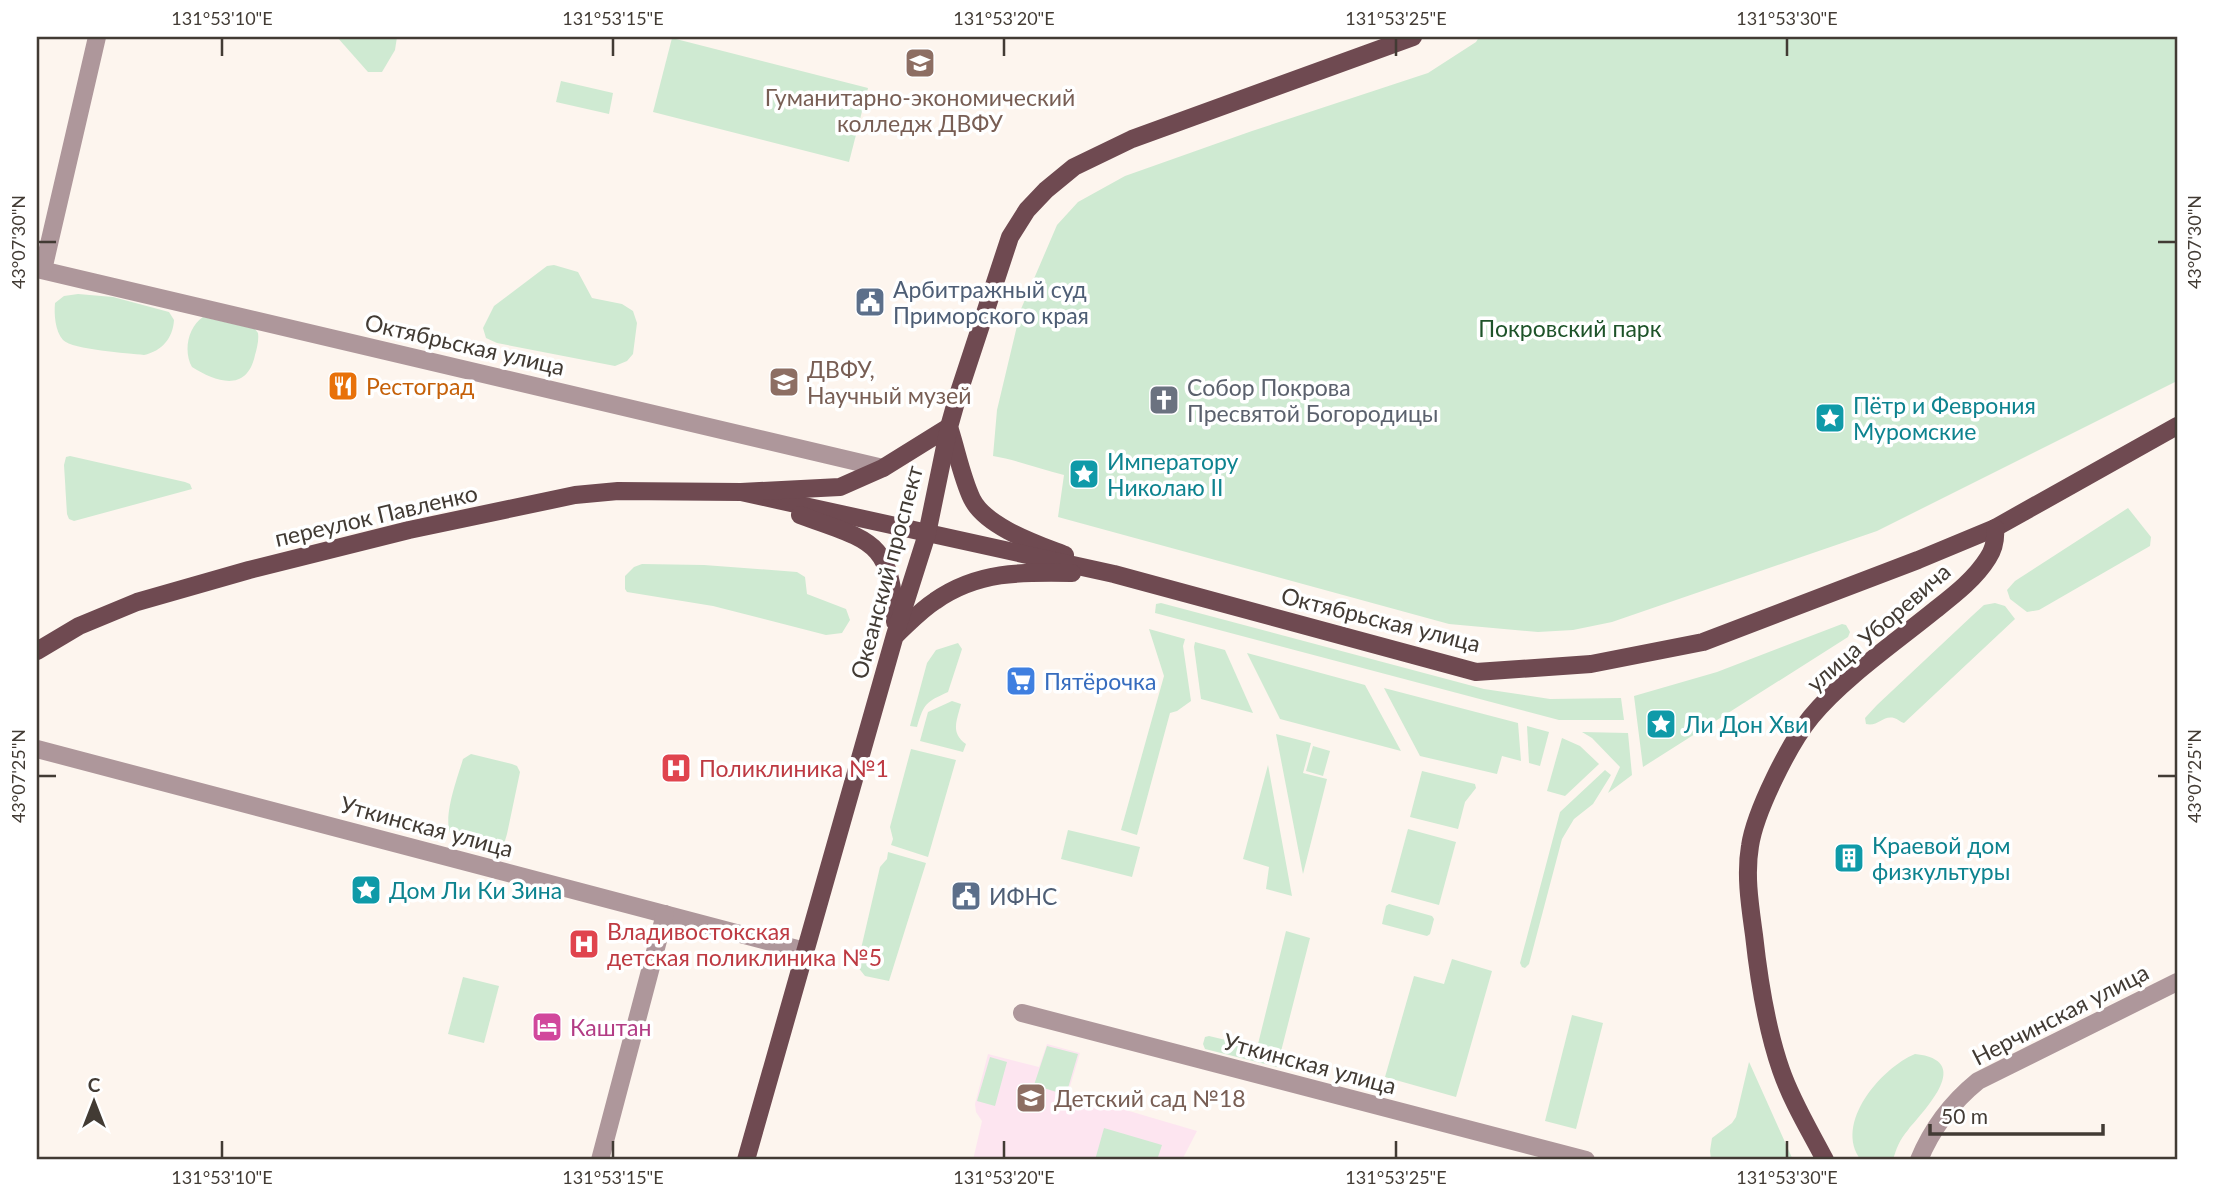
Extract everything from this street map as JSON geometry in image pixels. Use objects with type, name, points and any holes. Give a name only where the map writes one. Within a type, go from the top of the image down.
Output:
[{"type":"main road","name":"Океанский проспект","points":[[746,1160],[895,635],[927,534],[949,427],[1010,237],[1027,210],[1074,167],[1132,139],[1413,37]]},
{"type":"main road","name":"Октябрьская улица","points":[[1114,574],[1476,672],[1591,664],[1703,642],[1918,560],[1995,528],[2177,426]]},
{"type":"main road","points":[[741,492],[840,487],[883,468],[949,427],[972,500],[991,520],[1031,542],[1114,574]]},
{"type":"main road","name":"переулок Павленко","points":[[37,651],[79,626],[137,602],[249,570],[409,530],[575,495],[618,491],[741,492]]},
{"type":"main road","points":[[741,492],[1114,574]]},
{"type":"main road","points":[[741,492],[864,539],[883,557],[893,587],[895,635]]},
{"type":"main road","name":"улица Уборевича","points":[[1825,1160],[1794,1102],[1769,1029],[1752,921],[1748,872],[1750,845],[1759,813],[1781,767],[1811,718],[1850,679],[1969,580],[1990,556],[1996,536],[1995,528]]},
{"type":"main road","points":[[895,635],[934,601],[967,582],[1000,574],[1114,574]]},
{"type":"street","points":[[40,270],[97,37]]},
{"type":"street","name":"Октябрьская улица","points":[[40,270],[883,468]]},
{"type":"street","name":"Уткинская улица","points":[[37,749],[805,951]]},
{"type":"street","points":[[600,1160],[665,914]]},
{"type":"street","name":"Нерчинская улица","points":[[1919,1160],[1944,1114],[1978,1081],[2177,982]]},
{"type":"street","name":"Уткинская улица","points":[[1022,1013],[1586,1160]]},
{"type":"shaded area","name":"Детский сад №18","points":[[1047,1044],[1080,1053],[1068,1093],[1197,1131],[1182,1160],[973,1160],[982,1121],[976,1112],[975,1104],[988,1054],[1039,1067]]},
{"type":"green space","points":[[337,37],[397,37],[395,50],[382,72],[368,72]]},
{"type":"green space","name":"Покровский парк","points":[[1479,37],[2177,37],[2177,381],[1877,531],[1612,622],[1573,630],[1538,632],[1449,624],[1058,517],[1064,475],[993,456],[997,410],[1021,309],[1057,225],[1078,202],[1125,176],[1428,73],[1476,42]]},
{"type":"green space","points":[[672,38],[868,88],[849,162],[653,112]]},
{"type":"green space","points":[[561,81],[613,93],[609,114],[556,102]]},
{"type":"green space","points":[[554,265],[578,272],[592,298],[622,304],[633,311],[637,323],[633,354],[627,361],[615,366],[497,343],[486,338],[483,328],[494,306],[547,266]]},
{"type":"green space","points":[[78,294],[113,297],[169,312],[174,320],[169,338],[161,347],[144,355],[89,349],[69,343],[63,340],[58,332],[55,303],[64,296]]},
{"type":"green space","points":[[203,317],[255,329],[258,333],[255,355],[245,375],[230,381],[220,380],[192,367],[188,340]]},
{"type":"green space","points":[[66,457],[185,482],[190,484],[192,489],[74,521],[69,519],[67,514],[64,465]]},
{"type":"green space","points":[[2128,508],[2151,537],[2150,546],[2039,610],[2027,612],[2010,599],[2007,590],[2015,581]]},
{"type":"green space","points":[[642,564],[704,565],[797,572],[805,577],[807,594],[846,609],[850,620],[842,633],[826,635],[713,606],[627,592],[625,576],[634,567]]},
{"type":"green space","points":[[1161,603],[1484,689],[1550,699],[1621,698],[1624,720],[1559,720],[1155,613],[1156,604]]},
{"type":"green space","points":[[1995,603],[2005,606],[2015,619],[1904,723],[1895,718],[1887,718],[1874,724],[1866,724],[1865,718],[1877,705],[1984,605]]},
{"type":"green space","points":[[1842,624],[1846,625],[1850,632],[1848,637],[1643,767],[1634,696],[1717,672]]},
{"type":"green space","points":[[1149,629],[1185,639],[1183,646],[1191,701],[1170,713],[1137,835],[1121,830],[1164,676]]},
{"type":"green space","points":[[1195,642],[1225,650],[1253,713],[1201,699]]},
{"type":"green space","points":[[958,643],[962,649],[948,692],[927,704],[917,727],[910,726],[927,663],[936,650]]},
{"type":"green space","points":[[1247,653],[1365,685],[1401,751],[1280,719]]},
{"type":"green space","points":[[1384,688],[1518,723],[1521,761],[1502,756],[1497,774],[1420,756]]},
{"type":"green space","points":[[952,701],[961,704],[956,731],[966,744],[963,752],[920,741],[928,712]]},
{"type":"green space","points":[[1527,726],[1549,732],[1540,766],[1529,763]]},
{"type":"green space","points":[[1582,732],[1628,733],[1632,775],[1608,793],[1620,767],[1592,738]]},
{"type":"green space","points":[[1276,734],[1311,743],[1303,773],[1327,779],[1303,874]]},
{"type":"green space","points":[[1562,738],[1580,746],[1599,764],[1565,796],[1547,791]]},
{"type":"green space","points":[[1313,746],[1330,751],[1323,776],[1306,771]]},
{"type":"green space","points":[[911,749],[956,760],[928,857],[891,845],[893,839],[890,827]]},
{"type":"green space","points":[[471,754],[512,764],[517,766],[520,772],[507,834],[499,850],[464,845],[450,834],[448,824],[454,789],[463,759]]},
{"type":"green space","points":[[1268,765],[1292,896],[1266,889],[1269,867],[1243,859]]},
{"type":"green space","points":[[1605,770],[1611,775],[1593,804],[1574,819],[1562,839],[1529,964],[1525,968],[1522,967],[1520,963],[1560,812]]},
{"type":"green space","points":[[1422,771],[1475,784],[1476,788],[1465,802],[1458,829],[1410,817]]},
{"type":"green space","points":[[1408,829],[1456,842],[1439,905],[1391,892]]},
{"type":"green space","points":[[1068,830],[1140,847],[1132,877],[1061,859]]},
{"type":"green space","points":[[888,852],[926,863],[889,981],[865,976],[857,966],[880,867],[887,859]]},
{"type":"green space","points":[[1389,904],[1432,916],[1434,919],[1430,934],[1427,936],[1382,924],[1386,906]]},
{"type":"green space","points":[[1286,931],[1310,938],[1277,1067],[1205,1049],[1205,1037],[1209,1036],[1255,1047],[1258,1044]]},
{"type":"green space","points":[[1452,959],[1492,971],[1456,1097],[1385,1077],[1414,976],[1444,984]]},
{"type":"green space","points":[[463,977],[499,986],[484,1043],[448,1034]]},
{"type":"green space","points":[[1572,1015],[1603,1023],[1576,1129],[1545,1121]]},
{"type":"green space","points":[[1047,1046],[1078,1054],[1066,1095],[1034,1085]]},
{"type":"green space","points":[[1915,1054],[1932,1058],[1941,1065],[1943,1075],[1934,1098],[1903,1137],[1893,1160],[1861,1160],[1854,1146],[1853,1130],[1857,1114],[1865,1099],[1888,1071]]},
{"type":"green space","points":[[990,1057],[1007,1062],[995,1106],[977,1101]]},
{"type":"green space","points":[[1749,1062],[1793,1160],[1711,1160],[1712,1138],[1736,1117]]},
{"type":"green space","points":[[1104,1128],[1162,1145],[1157,1160],[1095,1160]]},
{"type":"place","name":"Гуманитарно-экономический колледж ДВФУ","points":[[920,63]]},
{"type":"place","name":"Арбитражный суд Приморского края","points":[[870,302]]},
{"type":"place","name":"ДВФУ, Научный музей","points":[[784,382]]},
{"type":"place","name":"Рестоград","points":[[343,386]]},
{"type":"place","name":"Собор Покрова Пресвятой Богородицы","points":[[1164,400]]},
{"type":"place","name":"Пётр и Феврония Муромские","points":[[1830,418]]},
{"type":"place","name":"Императору Николаю II","points":[[1084,474]]},
{"type":"place","name":"Пятёрочка","points":[[1021,681]]},
{"type":"place","name":"Ли Дон Хви","points":[[1661,724]]},
{"type":"place","name":"Поликлиника №1","points":[[676,768]]},
{"type":"place","name":"Краевой дом физкультуры","points":[[1849,858]]},
{"type":"place","name":"Дом Ли Ки Зина","points":[[366,890]]},
{"type":"place","name":"ИФНС","points":[[966,896]]},
{"type":"place","name":"Владивостокская детская поликлиника №5","points":[[584,944]]},
{"type":"place","name":"Каштан","points":[[547,1027]]},
{"type":"place","name":"Детский сад №18","points":[[1031,1098]]}]
